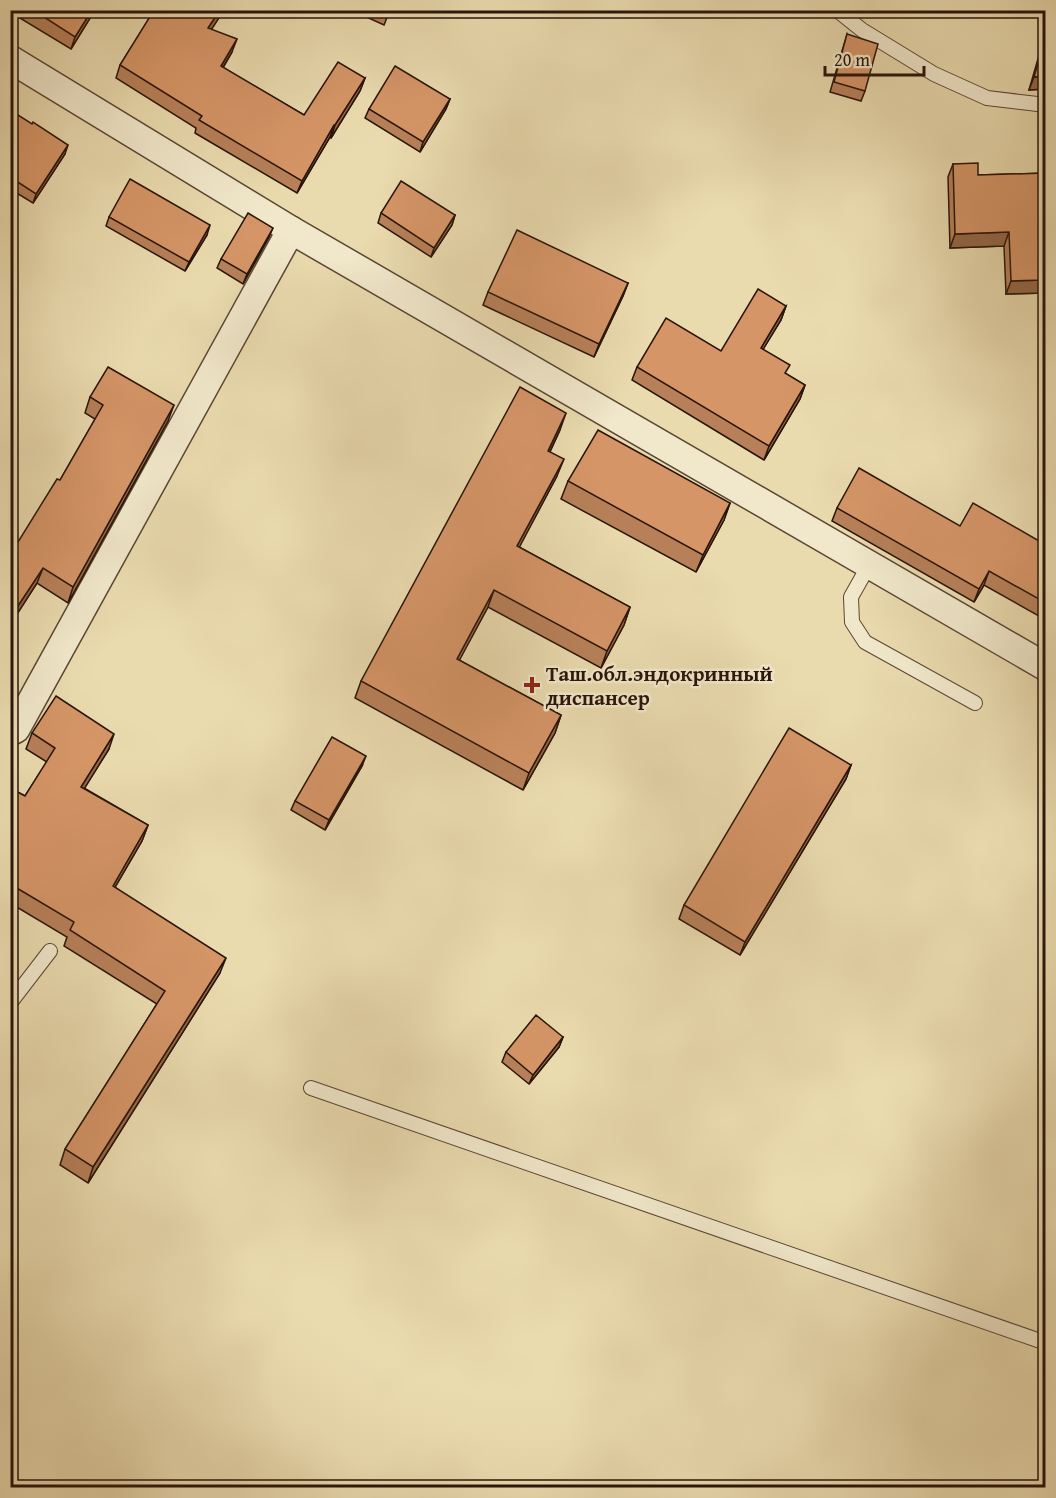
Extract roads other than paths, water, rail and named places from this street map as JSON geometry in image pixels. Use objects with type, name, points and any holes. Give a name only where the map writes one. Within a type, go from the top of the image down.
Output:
[{"type":"street","points":[[10,59],[291,230],[1046,666]]},
{"type":"street","points":[[10,732],[16,729],[291,230]]},
{"type":"lane","points":[[837,10],[862,30],[934,74],[987,98],[1046,105]]},
{"type":"lane","points":[[869,565],[851,597],[852,621],[865,642],[975,703]]},
{"type":"lane","points":[[10,1003],[50,951]]},
{"type":"lane","points":[[311,1088],[1046,1343]]},
{"type":"place","name":"Таш.обл.эндокринный диспансер","points":[[532,685]]}]
